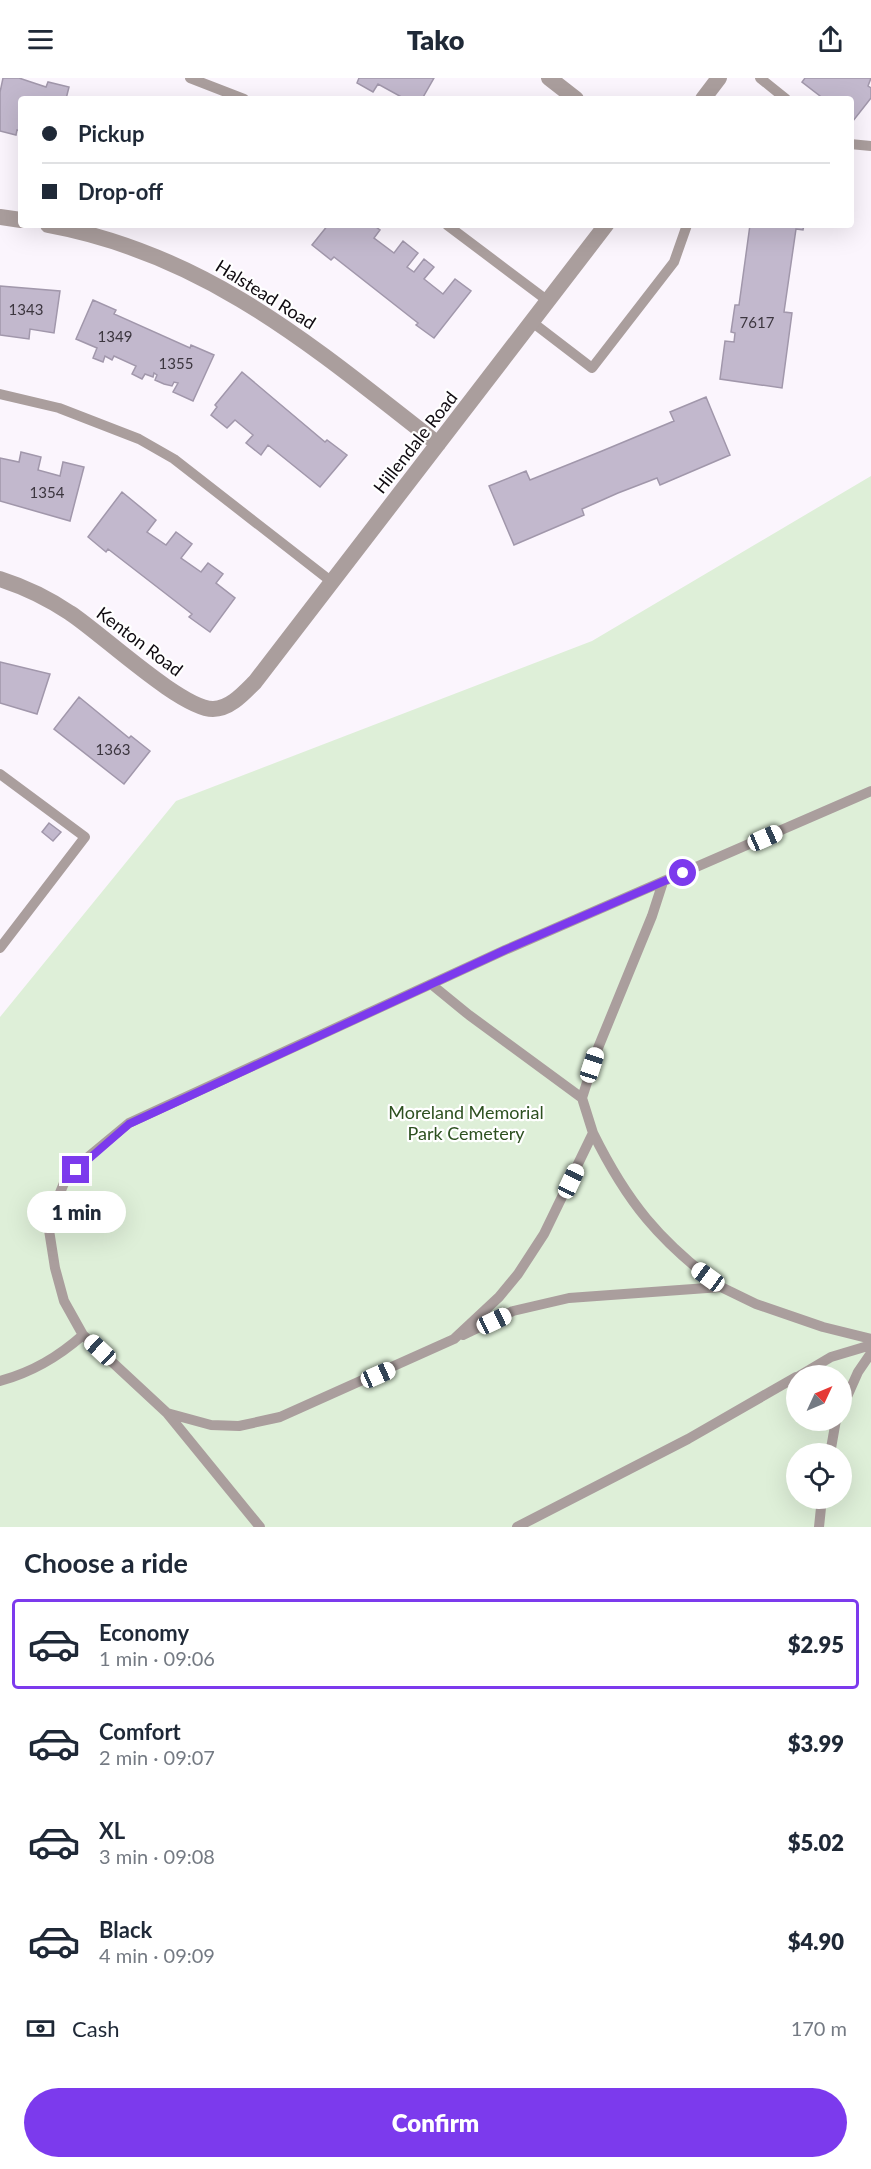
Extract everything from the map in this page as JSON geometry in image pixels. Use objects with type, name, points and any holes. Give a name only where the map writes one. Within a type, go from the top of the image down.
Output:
[{"type":"street","points":[[549,78],[572,96]]},
{"type":"street","points":[[705,96],[719,78]]},
{"type":"street","points":[[0,217],[18,220]]},
{"type":"street","name":"Halstead Road","points":[[59,228],[127,246],[183,267],[230,291],[316,348],[438,444]]},
{"type":"street","name":"Hillendale Road","points":[[255,682],[604,228]]},
{"type":"street","name":"Kenton Road","points":[[0,579],[43,596],[71,613],[180,696],[198,705],[213,709],[228,705],[255,682]]},
{"type":"lane","points":[[190,78],[236,96]]},
{"type":"lane","points":[[760,78],[782,96]]},
{"type":"lane","points":[[854,144],[871,146]]},
{"type":"lane","points":[[451,228],[548,302]]},
{"type":"lane","points":[[532,322],[592,368],[674,262],[686,228]]},
{"type":"lane","points":[[0,394],[59,408],[139,439],[174,459],[332,582]]},
{"type":"lane","points":[[0,774],[85,837],[0,948]]},
{"type":"lane","points":[[260,1527],[167,1413],[83,1335],[64,1301],[55,1268],[49,1230],[64,1183],[88,1157],[129,1124],[431,984],[871,790]]},
{"type":"lane","points":[[663,882],[652,916],[598,1048],[582,1098],[593,1133],[630,1198],[655,1230],[682,1258],[721,1287],[756,1304],[823,1327],[871,1340]]},
{"type":"lane","points":[[431,984],[469,1015],[582,1098]]},
{"type":"lane","points":[[454,1340],[499,1297],[525,1264],[544,1234],[593,1133]]},
{"type":"lane","points":[[167,1413],[211,1425],[239,1426],[280,1417],[454,1340],[513,1311],[569,1298],[615,1292],[721,1287]]},
{"type":"lane","points":[[0,1381],[36,1369],[62,1353],[83,1335]]},
{"type":"lane","points":[[817,1365],[831,1357],[871,1345]]},
{"type":"lane","points":[[852,1386],[871,1353]]},
{"type":"lane","points":[[517,1527],[688,1439],[786,1383]]},
{"type":"lane","points":[[819,1527],[821,1509]]},
{"type":"green space","name":"Moreland Memorial Park Cemetery","points":[[871,476],[871,1527],[0,1527],[0,1017],[176,801],[592,641]]},
{"type":"building","points":[[3,78],[19,78],[46,87],[48,82],[69,87],[67,96],[18,96],[16,135],[0,131],[0,92]]},
{"type":"building","points":[[359,78],[434,78],[424,96],[400,96],[378,84],[373,92],[357,83]]},
{"type":"building","points":[[805,78],[871,78],[868,86],[871,88],[871,98],[854,120],[854,96],[820,96],[802,82]]},
{"type":"building","points":[[326,228],[377,228],[380,230],[374,238],[394,253],[403,241],[418,253],[407,267],[414,272],[424,259],[434,267],[424,279],[443,294],[455,279],[471,291],[434,338],[334,257],[331,260],[312,245]]},
{"type":"building","points":[[750,228],[803,228],[803,230],[796,229],[784,312],[792,313],[782,388],[720,379],[725,341],[734,342],[735,333],[731,332],[735,305],[739,305]]},
{"type":"building","points":[[0,286],[60,291],[54,333],[30,329],[29,339],[0,335]]},
{"type":"building","points":[[93,300],[116,310],[114,314],[190,348],[191,345],[214,355],[193,401],[173,392],[178,383],[174,382],[172,386],[164,384],[155,380],[157,375],[154,373],[153,377],[145,374],[142,379],[132,374],[136,366],[114,356],[112,360],[105,356],[103,362],[93,358],[97,348],[76,339]]},
{"type":"building","points":[[242,372],[325,442],[327,440],[347,455],[320,487],[268,445],[261,455],[246,443],[253,435],[235,420],[227,428],[211,415],[217,407],[215,405]]},
{"type":"building","points":[[706,397],[730,455],[660,485],[657,478],[618,493],[582,509],[584,515],[514,545],[489,486],[526,471],[530,480],[602,451],[674,421],[670,412]]},
{"type":"building","points":[[21,452],[41,457],[38,470],[60,476],[63,462],[84,467],[70,521],[0,501],[0,458],[19,462]]},
{"type":"building","points":[[122,492],[156,520],[147,532],[166,545],[176,532],[192,544],[181,558],[201,572],[208,563],[223,574],[216,583],[235,598],[210,632],[189,617],[192,614],[108,549],[106,552],[88,537]]},
{"type":"building","points":[[0,662],[50,674],[37,714],[0,703]]},
{"type":"building","points":[[79,697],[129,738],[131,736],[150,751],[124,784],[54,729]]},
{"type":"building","points":[[49,823],[61,832],[53,841],[42,832]]},
{"type":"route","points":[[76,1170],[88,1157],[129,1124],[505,950],[683,873]]}]
